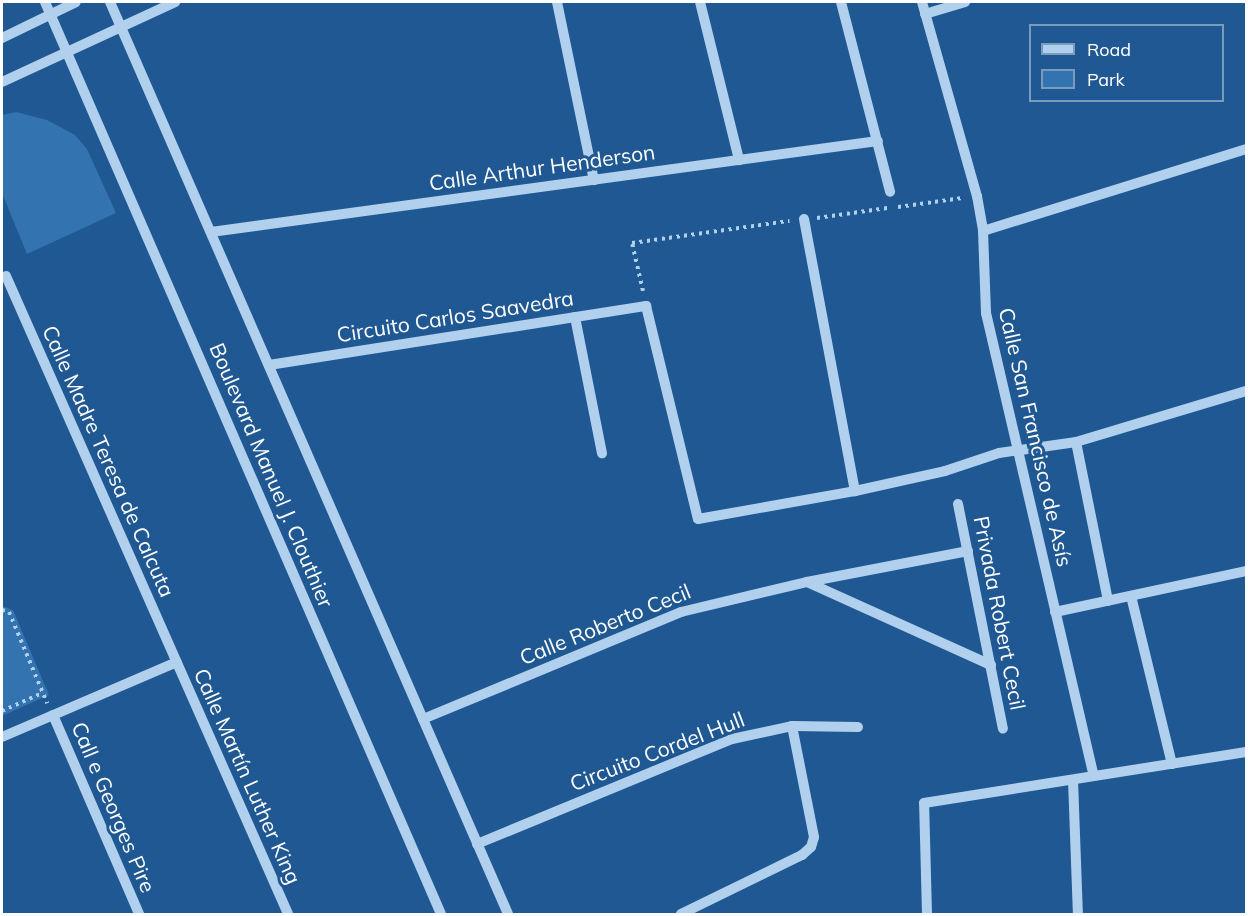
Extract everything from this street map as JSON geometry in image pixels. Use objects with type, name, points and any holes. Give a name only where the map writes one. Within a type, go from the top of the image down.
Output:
[{"type":"street","name":"Boulevard Manuel J. Clouthier","points":[[45,2],[441,915]]},
{"type":"street","points":[[2,38],[76,2]]},
{"type":"street","points":[[110,2],[508,915]]},
{"type":"street","points":[[2,82],[175,2]]},
{"type":"street","points":[[557,2],[594,180]]},
{"type":"street","points":[[700,2],[739,160]]},
{"type":"street","points":[[841,2],[890,192]]},
{"type":"street","name":"Calle San Francisco de Asís","points":[[922,2],[977,196],[983,231],[986,313],[1094,776]]},
{"type":"street","points":[[925,14],[964,2]]},
{"type":"street","name":"Calle Arthur Henderson","points":[[211,232],[878,141]]},
{"type":"street","points":[[983,231],[1246,149]]},
{"type":"street","points":[[804,219],[855,491]]},
{"type":"street","name":"Calle Madre Teresa de Calcuta","points":[[6,276],[177,662]]},
{"type":"street","points":[[646,306],[698,519],[855,491],[945,471],[982,457],[1076,442],[1246,391]]},
{"type":"street","name":"Circuito Carlos Saavedra","points":[[269,364],[646,306]]},
{"type":"street","points":[[575,317],[602,453]]},
{"type":"street","points":[[1076,442],[1108,601]]},
{"type":"street","name":"Privada Robert Cecil","points":[[958,504],[1003,729]]},
{"type":"street","name":"Calle Roberto Cecil","points":[[423,719],[681,612],[807,582],[968,551]]},
{"type":"street","points":[[1055,612],[1246,571]]},
{"type":"street","points":[[807,582],[991,665]]},
{"type":"street","points":[[1131,596],[1172,764]]},
{"type":"street","name":"Calle Martín Luther King","points":[[2,737],[177,662],[288,915]]},
{"type":"street","name":"Call e Georges Pire","points":[[53,715],[139,915]]},
{"type":"street","points":[[681,915],[802,855],[810,847],[814,837],[792,726]]},
{"type":"street","name":"Circuito Cordel Hull","points":[[477,844],[732,739],[792,726],[858,727]]},
{"type":"street","points":[[927,915],[924,803],[1246,752]]},
{"type":"street","points":[[1072,780],[1078,915]]},
{"type":"path","points":[[632,243],[646,306]]},
{"type":"path","points":[[2,610],[9,612],[42,693],[2,711]]},
{"type":"green space","points":[[16,112],[47,120],[75,135],[87,149],[116,213],[27,254],[2,193],[2,115]]},
{"type":"green space","points":[[2,606],[13,610],[49,695],[2,716]]}]
